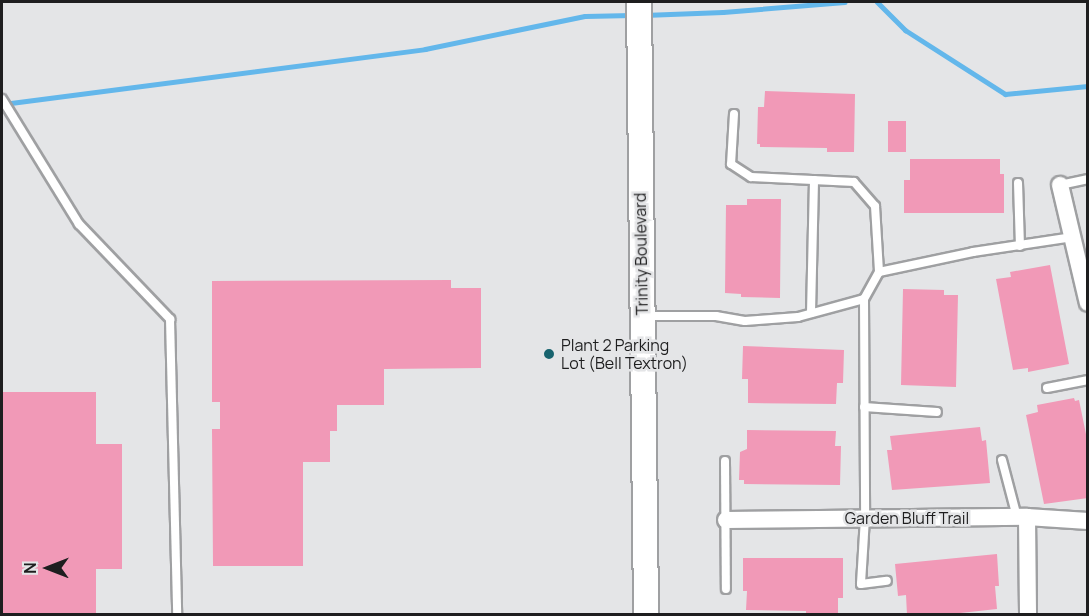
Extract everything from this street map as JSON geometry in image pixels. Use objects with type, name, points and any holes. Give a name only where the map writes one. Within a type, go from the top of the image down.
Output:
[{"type":"main road","name":"Trinity Boulevard","points":[[639,2],[646,615]]},
{"type":"street","points":[[1060,185],[1088,303]]},
{"type":"street","points":[[1022,517],[1028,615]]},
{"type":"street","name":"Garden Bluff Trail","points":[[726,520],[1022,517],[1088,521]]},
{"type":"lane","points":[[2,99],[79,224],[170,319],[177,615]]},
{"type":"lane","points":[[734,114],[731,164],[751,177],[854,182],[876,206],[879,272],[864,299],[865,518],[861,584],[887,581]]},
{"type":"lane","points":[[1060,185],[1088,179]]},
{"type":"lane","points":[[811,313],[814,180]]},
{"type":"lane","points":[[1018,183],[1020,246]]},
{"type":"lane","points":[[879,272],[973,252],[1073,237]]},
{"type":"lane","points":[[642,316],[716,316],[745,321],[811,313],[864,299]]},
{"type":"lane","points":[[1047,388],[1088,380]]},
{"type":"lane","points":[[864,407],[937,412]]},
{"type":"lane","points":[[1002,460],[1022,517]]},
{"type":"lane","points":[[725,461],[726,589]]},
{"type":"building","points":[[765,91],[855,94],[854,152],[827,152],[827,148],[760,147],[760,144],[757,144],[758,107],[764,107]]},
{"type":"building","points":[[888,121],[906,121],[906,152],[888,152]]},
{"type":"building","points":[[910,159],[1000,159],[1000,174],[1004,174],[1004,213],[904,213],[904,180],[910,180]]},
{"type":"building","points":[[747,199],[781,199],[780,298],[741,297],[741,294],[725,293],[726,205],[747,205]]},
{"type":"building","points":[[1050,265],[1069,364],[1028,372],[1028,368],[1013,370],[996,279],[1011,277],[1010,272]]},
{"type":"building","points":[[451,280],[451,288],[481,288],[481,368],[384,369],[384,405],[337,405],[337,431],[330,431],[330,462],[303,462],[303,566],[213,566],[212,429],[220,429],[220,402],[212,402],[212,281]]},
{"type":"building","points":[[903,289],[944,290],[944,295],[958,295],[956,387],[901,385]]},
{"type":"building","points":[[743,346],[844,350],[843,383],[837,383],[836,404],[748,403],[748,379],[742,379]]},
{"type":"building","points":[[2,392],[96,392],[96,444],[122,444],[122,569],[96,569],[96,615],[2,615]]},
{"type":"building","points":[[1074,398],[1075,401],[1079,400],[1088,444],[1088,498],[1044,504],[1026,415],[1038,412],[1037,405]]},
{"type":"building","points":[[980,427],[982,441],[986,440],[990,483],[892,490],[887,450],[892,450],[890,436]]},
{"type":"building","points":[[747,430],[836,431],[835,446],[841,446],[840,485],[744,484],[744,480],[739,480],[740,452],[747,449]]},
{"type":"building","points":[[997,554],[999,586],[995,586],[997,609],[942,615],[907,615],[906,595],[898,596],[895,564]]},
{"type":"building","points":[[743,558],[843,558],[843,598],[838,598],[838,614],[746,610],[747,591],[743,591]]},
{"type":"waterway","points":[[644,15],[723,12],[845,2]]},
{"type":"waterway","points":[[877,2],[905,30],[1005,94],[1088,86]]},
{"type":"waterway","points":[[3,104],[425,49],[585,16],[632,15]]},
{"type":"place","name":"Plant 2 Parking Lot (Bell Textron)","points":[[549,354]]}]
